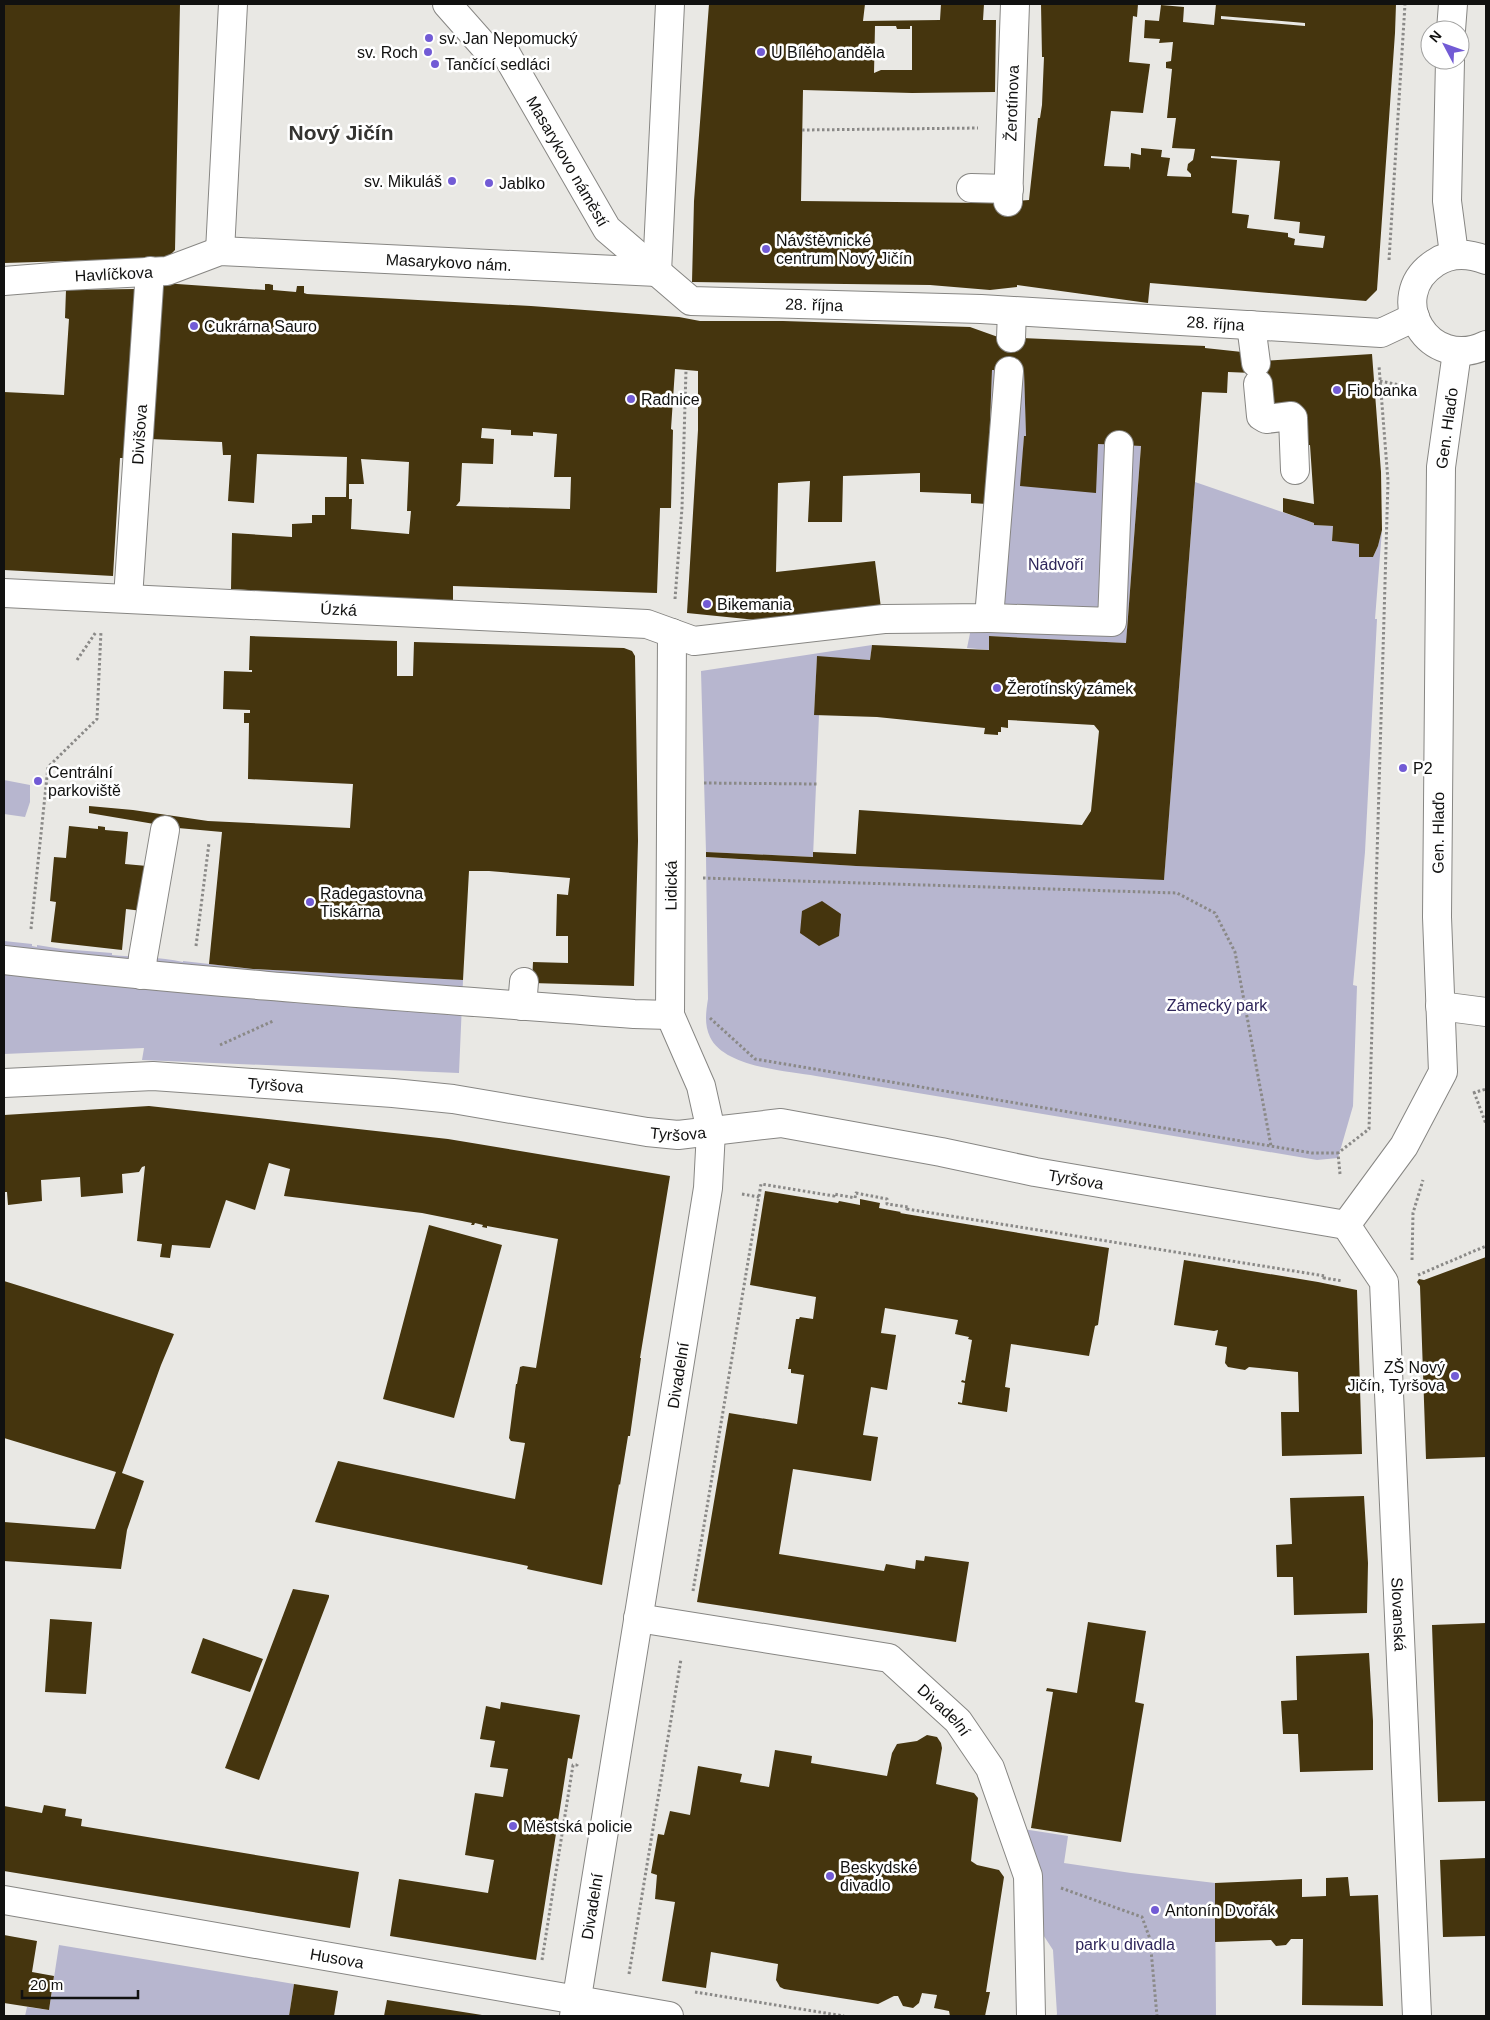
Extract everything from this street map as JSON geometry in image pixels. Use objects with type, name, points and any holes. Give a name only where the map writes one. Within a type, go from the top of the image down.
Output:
[{"type":"street","points":[[220,251],[233,4]]},
{"type":"street","name":"Masarykovo náměstí","points":[[447,4],[486,47],[505,52],[606,229],[657,272]]},
{"type":"street","points":[[657,272],[670,4]]},
{"type":"street","name":"Žerotínova","points":[[971,188],[1009,196],[1016,4]]},
{"type":"street","points":[[1452,20],[1453,4]]},
{"type":"street","points":[[1450,70],[1447,200],[1454,254]]},
{"type":"street","name":"Havlíčkova","points":[[4,281],[167,271],[220,251]]},
{"type":"street","name":"Masarykovo nám.","points":[[220,251],[657,272]]},
{"type":"street","points":[[1486,260],[1470,254],[1454,254],[1429,266],[1420,277],[1414,290],[1412,304],[1415,318],[1421,330],[1430,341],[1443,349],[1457,352],[1475,351],[1486,345]]},
{"type":"street","name":"Divišova","points":[[128,598],[150,271]]},
{"type":"street","name":"28. října","points":[[657,272],[691,301],[940,307],[1012,324],[1252,326],[1381,333],[1415,318]]},
{"type":"street","points":[[1252,326],[1261,416],[1266,418],[1291,416],[1295,470]]},
{"type":"street","name":"Gen. Hlaďo","points":[[1346,1225],[1404,1146],[1443,1072],[1437,917],[1441,468],[1457,352]]},
{"type":"street","points":[[989,618],[1009,371]]},
{"type":"street","points":[[672,633],[694,641],[884,619],[989,618],[1112,622],[1120,445]]},
{"type":"street","name":"Úzká","points":[[4,592],[647,624],[672,633]]},
{"type":"street","name":"Lidická","points":[[672,633],[670,1015],[701,1086],[711,1131]]},
{"type":"street","points":[[141,975],[142,957],[165,830]]},
{"type":"street","points":[[15,962],[189,979],[523,994],[634,1014],[670,1015]]},
{"type":"street","points":[[1440,1006],[1486,1012]]},
{"type":"street","name":"Tyršova","points":[[4,1083],[153,1076],[453,1099],[647,1132],[678,1135],[781,1123],[941,1152],[1035,1172],[1346,1225]]},
{"type":"street","name":"Divadelní","points":[[575,2008],[708,1188],[711,1131]]},
{"type":"street","points":[[1346,1225],[1384,1282]]},
{"type":"street","name":"Slovanská","points":[[1384,1282],[1417,2016]]},
{"type":"street","name":"Divadelní","points":[[638,1618],[889,1658],[958,1721],[990,1768],[1028,1876],[1031,2016]]},
{"type":"street","name":"Husova","points":[[4,1900],[575,2008],[628,2010],[669,2016]]},
{"type":"path","points":[[1388,265],[1405,4]]},
{"type":"path","points":[[802,130],[992,128],[1011,130]]},
{"type":"path","points":[[1370,1055],[1388,481],[1378,347],[1381,333]]},
{"type":"path","points":[[672,633],[682,508],[686,370]]},
{"type":"path","points":[[1380,381],[1425,391]]},
{"type":"path","points":[[15,962],[48,767],[96,719],[101,624],[77,660]]},
{"type":"path","points":[[699,783],[817,784]]},
{"type":"path","points":[[189,979],[194,962],[209,844]]},
{"type":"path","points":[[700,878],[1177,893],[1215,913],[1235,952],[1272,1146]]},
{"type":"path","points":[[670,1015],[708,1016],[755,1059],[1312,1153],[1338,1153]]},
{"type":"path","points":[[1474,1092],[1486,1124]]},
{"type":"path","points":[[628,2010],[628,1981],[761,1184],[855,1198],[856,1193],[887,1199],[887,1204],[908,1207],[907,1209],[1325,1276],[1324,1278],[1362,1284],[1384,1282],[1418,1275],[1486,1246]]},
{"type":"path","points":[[1028,1876],[1142,1917],[1150,1939],[1157,2016]]},
{"type":"path","points":[[687,1991],[844,2016]]},
{"type":"green space","name":"Nádvoří","points":[[992,370],[1024,371],[1026,436],[1024,436],[1021,486],[1098,444],[1141,446],[1126,643],[989,636],[989,650],[967,648],[975,609],[987,504]]},
{"type":"green space","name":"Zámecký park","points":[[1195,482],[1314,523],[1315,525],[1333,526],[1332,541],[1359,544],[1359,557],[1373,557],[1382,530],[1375,619],[1377,619],[1365,852],[1353,985],[1357,986],[1353,1106],[1338,1158],[1317,1160],[773,1069],[742,1061],[728,1055],[717,1047],[710,1037],[706,1023],[708,999],[706,857],[856,866],[1164,879]]},
{"type":"green space","points":[[872,645],[870,660],[817,657],[814,715],[819,715],[813,857],[706,852],[701,671]]},
{"type":"green space","points":[[4,780],[30,785],[30,802],[25,817],[4,814]]},
{"type":"green space","points":[[4,941],[32,944],[32,946],[37,947],[37,945],[112,953],[112,955],[253,969],[463,980],[459,1073],[142,1060],[144,1048],[4,1054]]},
{"type":"green space","name":"park u divadla","points":[[1023,1829],[1068,1836],[1064,1863],[1215,1883],[1216,2016],[1056,2016],[1053,1950],[1040,1930]]},
{"type":"green space","points":[[59,1945],[294,1984],[289,2016],[25,2016],[27,2007],[49,2010]]},
{"type":"building","points":[[4,4],[180,4],[175,250],[167,258],[4,263]]},
{"type":"building","points":[[709,4],[865,4],[863,21],[940,20],[941,4],[984,4],[983,20],[996,20],[995,92],[912,93],[803,90],[801,201],[989,203],[1029,200],[1038,118],[1040,118],[1042,105],[1044,57],[1042,57],[1041,4],[1138,4],[1137,17],[1133,16],[1129,62],[1150,64],[1143,113],[1111,111],[1104,166],[1129,167],[1130,170],[1131,153],[1141,155],[1141,148],[1162,150],[1161,157],[1170,158],[1167,176],[1191,177],[1187,170],[1188,164],[1193,160],[1195,149],[1172,148],[1176,118],[1167,118],[1172,69],[1166,68],[1166,62],[1171,61],[1173,42],[1159,43],[1160,39],[1144,38],[1145,20],[1159,21],[1161,5],[1184,7],[1183,22],[1214,25],[1216,4],[1396,4],[1377,290],[1366,301],[1150,283],[1148,303],[1017,285],[1017,287],[990,290],[930,285],[692,282],[694,201]],"holes":[[[1221,16],[1305,23],[1305,26],[1221,19]],[[875,26],[896,26],[897,29],[910,29],[910,26],[912,26],[912,70],[881,70],[874,73]],[[1211,156],[1280,161],[1274,219],[1300,222],[1299,233],[1325,236],[1323,248],[1294,245],[1295,239],[1288,237],[1288,233],[1247,228],[1249,215],[1232,213],[1237,160],[1211,158]]]},
{"type":"building","points":[[163,283],[265,290],[265,284],[269,284],[273,285],[273,290],[296,292],[297,286],[304,286],[304,293],[307,294],[531,306],[679,317],[700,321],[783,321],[970,327],[998,337],[1205,346],[1205,348],[1242,352],[1262,361],[1372,354],[1381,472],[1382,530],[1373,557],[1359,557],[1359,544],[1332,541],[1333,526],[1314,525],[1314,523],[1283,512],[1283,498],[1314,504],[1310,445],[1300,446],[1265,414],[1252,373],[1228,372],[1227,393],[1202,392],[1164,880],[706,857],[706,852],[813,857],[813,852],[856,854],[859,810],[1082,825],[1091,811],[1099,731],[1094,725],[1008,720],[1008,728],[1001,727],[1001,732],[998,732],[998,735],[984,734],[985,728],[877,717],[814,715],[817,656],[870,660],[872,645],[989,650],[989,636],[1126,643],[1141,446],[1098,444],[1096,493],[1020,486],[1024,436],[1026,436],[1024,371],[992,370],[987,504],[971,503],[971,494],[920,492],[920,473],[843,476],[842,522],[808,522],[810,481],[778,483],[776,572],[875,561],[881,608],[776,622],[687,613],[698,430],[698,371],[675,369],[671,429],[673,430],[671,508],[660,508],[657,593],[453,586],[453,603],[231,589],[232,533],[292,537],[292,524],[312,523],[312,515],[325,515],[325,497],[346,497],[347,457],[257,454],[254,503],[228,501],[231,455],[223,455],[222,442],[150,439]],"holes":[[[482,428],[511,430],[511,435],[533,436],[533,432],[557,434],[554,477],[571,477],[570,509],[456,506],[460,501],[462,463],[493,464],[494,439],[481,438]],[[361,459],[409,462],[407,511],[411,511],[409,534],[351,529],[352,499],[349,499],[349,484],[364,484]]]},
{"type":"building","points":[[135,289],[127,458],[120,458],[113,576],[4,570],[4,392],[64,395],[69,319],[65,318],[66,290]]},
{"type":"building","points":[[250,636],[397,641],[397,676],[413,676],[414,642],[624,648],[632,651],[635,656],[638,841],[634,986],[532,983],[533,962],[568,963],[568,936],[556,936],[557,894],[568,895],[570,878],[489,871],[469,871],[463,980],[253,969],[209,964],[222,832],[178,828],[89,813],[89,806],[133,810],[208,821],[350,828],[353,784],[248,779],[249,723],[244,723],[244,713],[250,713],[250,710],[223,709],[224,671],[252,672],[252,670],[249,670]]},
{"type":"building","points":[[69,826],[98,829],[98,826],[105,827],[105,830],[128,832],[125,864],[147,866],[142,911],[126,909],[122,950],[51,942],[56,902],[50,901],[54,857],[66,858]]},
{"type":"building","points":[[822,901],[841,914],[839,936],[819,946],[800,933],[802,911]]},
{"type":"building","points":[[149,1106],[448,1139],[670,1176],[640,1358],[630,1436],[628,1436],[602,1585],[527,1569],[528,1566],[315,1522],[338,1461],[515,1499],[525,1443],[511,1441],[509,1438],[516,1384],[520,1367],[536,1368],[558,1239],[487,1226],[487,1228],[475,1223],[471,1225],[472,1223],[422,1213],[284,1196],[290,1169],[269,1163],[255,1210],[226,1200],[210,1248],[172,1245],[170,1258],[160,1257],[162,1244],[137,1241],[145,1166],[139,1172],[122,1174],[123,1193],[81,1197],[80,1177],[41,1180],[42,1201],[8,1205],[7,1192],[4,1192],[4,1115]]},
{"type":"building","points":[[765,1191],[860,1205],[860,1199],[880,1203],[879,1208],[900,1213],[1109,1248],[1098,1325],[1095,1326],[1089,1356],[1011,1344],[1005,1387],[1010,1388],[1007,1412],[958,1404],[958,1402],[962,1403],[965,1383],[961,1382],[962,1380],[965,1381],[972,1340],[968,1339],[969,1337],[955,1334],[958,1320],[885,1308],[881,1333],[896,1335],[887,1390],[871,1387],[863,1435],[878,1437],[871,1481],[793,1469],[779,1554],[884,1571],[886,1564],[915,1569],[916,1560],[924,1561],[925,1556],[969,1562],[956,1642],[697,1602],[729,1413],[797,1424],[804,1375],[791,1373],[791,1369],[788,1369],[796,1319],[800,1317],[813,1319],[816,1297],[750,1285]]},
{"type":"building","points":[[429,1225],[502,1245],[454,1418],[383,1399]]},
{"type":"building","points":[[1486,1257],[1486,1457],[1426,1459],[1420,1286],[1417,1282],[1419,1279],[1424,1280]]},
{"type":"building","points":[[1184,1260],[1357,1290],[1362,1454],[1282,1456],[1281,1412],[1299,1412],[1298,1372],[1249,1367],[1245,1370],[1228,1367],[1225,1363],[1227,1347],[1215,1345],[1218,1330],[1174,1325]]},
{"type":"building","points":[[4,1281],[174,1334],[122,1473],[144,1481],[127,1530],[121,1569],[4,1561],[4,1522],[95,1529],[116,1472],[4,1438]]},
{"type":"building","points":[[1364,1496],[1368,1563],[1367,1613],[1294,1615],[1293,1577],[1277,1577],[1276,1545],[1292,1544],[1290,1498]]},
{"type":"building","points":[[293,1589],[329,1595],[329,1597],[259,1780],[225,1768]]},
{"type":"building","points":[[50,1619],[92,1622],[86,1694],[45,1692]]},
{"type":"building","points":[[1088,1622],[1146,1631],[1135,1702],[1144,1704],[1121,1842],[1031,1828],[1053,1692],[1046,1691],[1047,1688],[1077,1693]]},
{"type":"building","points":[[1486,1623],[1486,1801],[1438,1802],[1432,1625]]},
{"type":"building","points":[[203,1638],[263,1659],[250,1692],[191,1673]]},
{"type":"building","points":[[1369,1653],[1373,1721],[1373,1770],[1300,1772],[1298,1734],[1283,1734],[1281,1701],[1297,1700],[1296,1656]]},
{"type":"building","name":"Městská policie","points":[[501,1702],[580,1715],[572,1759],[568,1758],[536,1960],[390,1936],[399,1879],[488,1893],[494,1860],[465,1855],[475,1793],[503,1797],[508,1769],[490,1767],[495,1741],[480,1739],[486,1706],[500,1709]]},
{"type":"building","name":"Beskydské divadlo","points":[[927,1735],[937,1737],[942,1748],[936,1784],[974,1793],[978,1798],[971,1861],[977,1865],[999,1870],[1004,1877],[986,1992],[990,1992],[985,2016],[950,2016],[949,2011],[934,2008],[937,1995],[922,1993],[919,2003],[913,2008],[903,2006],[898,1996],[878,2004],[784,1989],[780,1987],[776,1980],[778,1964],[711,1952],[706,1988],[662,1981],[675,1902],[655,1899],[657,1875],[651,1873],[658,1834],[664,1835],[670,1811],[690,1815],[698,1766],[742,1774],[740,1782],[769,1787],[775,1750],[812,1756],[811,1763],[887,1776],[892,1753],[897,1744],[917,1741]]},
{"type":"building","points":[[44,1805],[66,1809],[65,1816],[82,1819],[81,1826],[359,1872],[350,1928],[4,1871],[4,1806],[42,1813]]},
{"type":"building","points":[[1486,1858],[1486,1936],[1443,1937],[1440,1860]]},
{"type":"building","points":[[1348,1877],[1350,1896],[1378,1895],[1383,2006],[1302,2005],[1303,1939],[1291,1939],[1286,1945],[1276,1946],[1271,1940],[1215,1942],[1215,1883],[1302,1879],[1302,1897],[1326,1896],[1326,1878]]},
{"type":"building","points":[[4,1935],[37,1941],[32,1972],[54,1976],[49,2010],[4,2003]]},
{"type":"building","points":[[294,1984],[338,1991],[334,2016],[289,2016]]},
{"type":"building","points":[[387,2000],[482,2015],[482,2016],[384,2016]]},
{"type":"place","name":"sv. Jan Nepomucký","points":[[429,38]]},
{"type":"place","name":"sv. Roch","points":[[428,52]]},
{"type":"place","name":"U Bílého anděla","points":[[761,52]]},
{"type":"place","name":"Tančící sedláci","points":[[435,64]]},
{"type":"place","name":"sv. Mikuláš","points":[[452,181]]},
{"type":"place","name":"Jablko","points":[[489,183]]},
{"type":"place","name":"Návštěvnické centrum Nový Jičín","points":[[766,249]]},
{"type":"place","name":"Cukrárna Sauro","points":[[194,326]]},
{"type":"place","name":"Fio banka","points":[[1337,390]]},
{"type":"place","name":"Radnice","points":[[631,399]]},
{"type":"place","name":"Bikemania","points":[[707,604]]},
{"type":"place","name":"Žerotínský zámek","points":[[997,688]]},
{"type":"place","name":"P2","points":[[1403,768]]},
{"type":"place","name":"Centrální parkoviště","points":[[38,781]]},
{"type":"place","name":"Radegastovna Tiskárna","points":[[310,902]]},
{"type":"place","name":"ZŠ Nový Jičín, Tyršova","points":[[1455,1376]]},
{"type":"place","name":"Městská policie","points":[[513,1826]]},
{"type":"place","name":"Beskydské divadlo","points":[[830,1876]]},
{"type":"place","name":"Antonín Dvořák","points":[[1155,1910]]},
{"type":"district","name":"Nový Jičín","points":[[341,133]]}]
